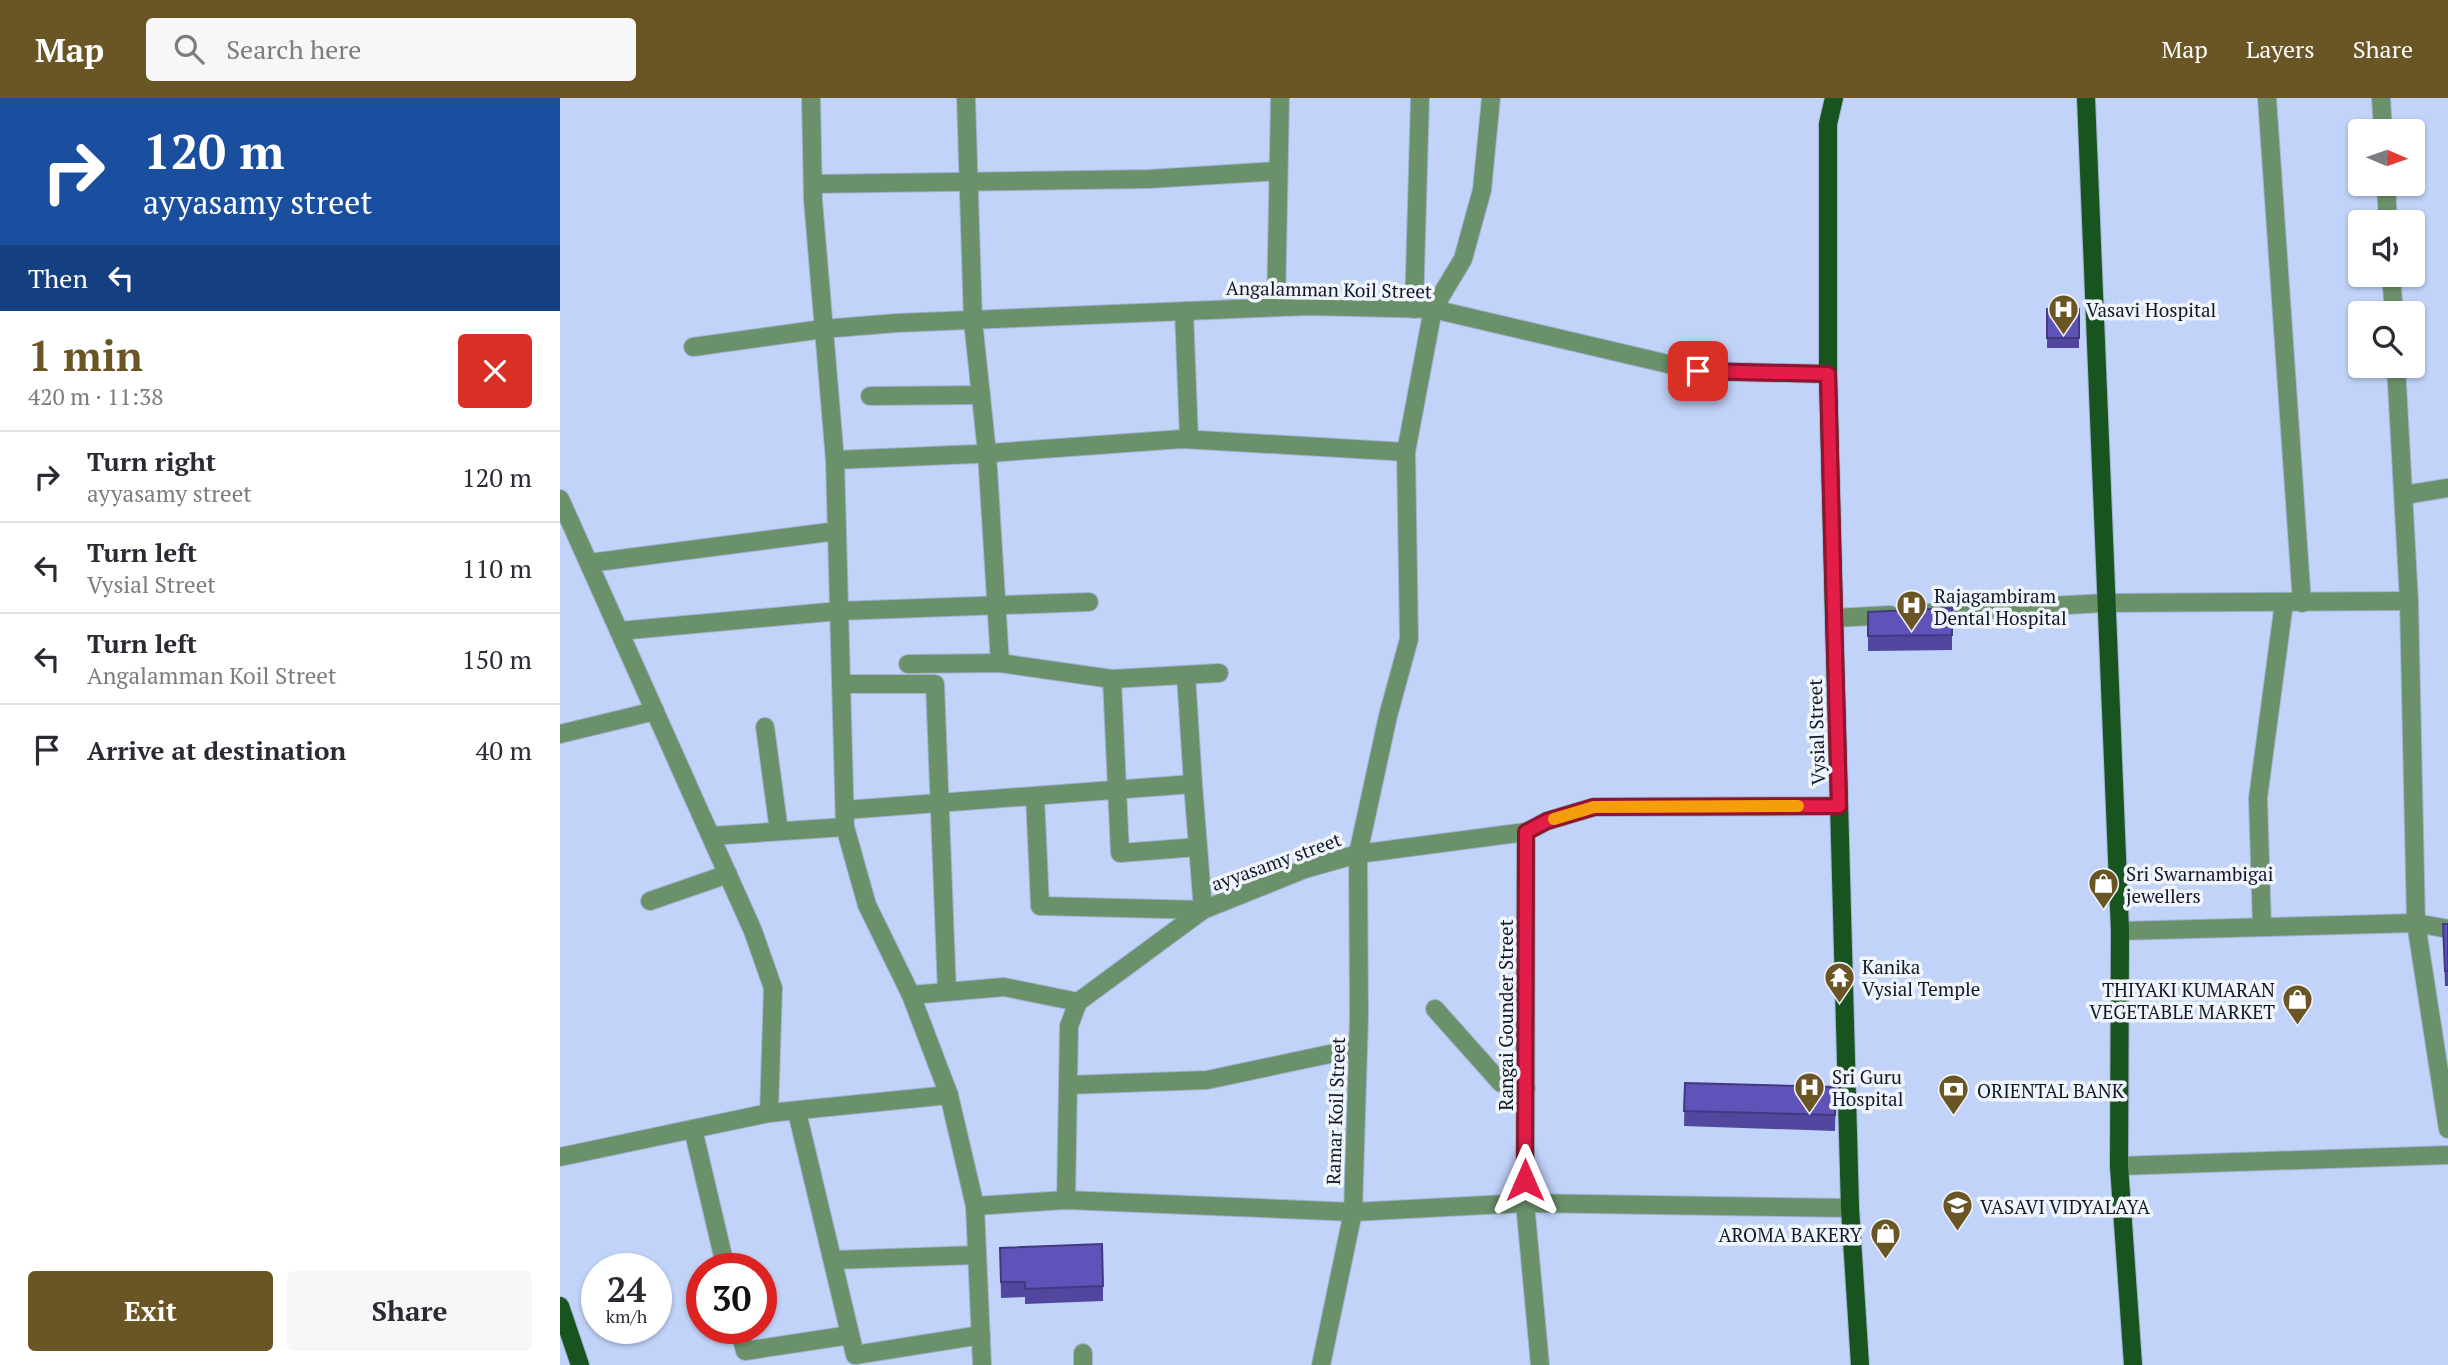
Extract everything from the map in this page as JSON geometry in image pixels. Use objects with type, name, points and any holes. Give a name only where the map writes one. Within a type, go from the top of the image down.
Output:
[{"type":"main road","name":"Vysial Street","points":[[1834,98],[1829,124],[1828,374],[1850,1208],[1860,1365]]},
{"type":"main road","points":[[2086,98],[2104,604],[2120,931],[2119,1166],[2133,1365]]},
{"type":"main road","points":[[560,1306],[580,1365]]},
{"type":"street","points":[[811,98],[813,184],[835,460],[845,818],[867,905],[911,995],[949,1096],[975,1206],[982,1365]]},
{"type":"street","points":[[966,98],[973,321],[987,453],[1000,663]]},
{"type":"street","points":[[1276,307],[1280,98]]},
{"type":"street","points":[[1414,309],[1420,98]]},
{"type":"street","points":[[1433,309],[1463,259],[1482,190],[1492,98]]},
{"type":"street","points":[[2262,927],[2258,798],[2293,603],[2267,98]]},
{"type":"street","points":[[2381,98],[2382,119]]},
{"type":"street","points":[[813,184],[1149,179],[1278,172]]},
{"type":"street","name":"Angalamman Koil Street","points":[[693,347],[823,329],[973,321],[1276,307],[1433,309],[1698,371],[1828,374]]},
{"type":"street","name":"Ramar Koil Street","points":[[1321,1365],[1353,1212],[1358,1048],[1358,854],[1388,716],[1409,639],[1406,452],[1433,309]]},
{"type":"street","points":[[1184,311],[1189,439]]},
{"type":"street","points":[[2397,378],[2409,601],[2416,923],[2448,1129]]},
{"type":"street","points":[[870,396],[981,395]]},
{"type":"street","points":[[835,460],[1189,439],[1406,452]]},
{"type":"street","points":[[2404,495],[2448,488]]},
{"type":"street","points":[[560,499],[753,931],[773,988],[769,1113]]},
{"type":"street","points":[[589,563],[837,531]]},
{"type":"street","points":[[1834,618],[2104,604],[2409,601]]},
{"type":"street","points":[[619,631],[839,611],[1089,602]]},
{"type":"street","points":[[908,664],[1000,663],[1112,679],[1219,673]]},
{"type":"street","points":[[1035,796],[1040,906],[1203,910],[1186,675]]},
{"type":"street","points":[[1112,679],[1120,853],[1198,847]]},
{"type":"street","points":[[842,684],[934,684],[947,992]]},
{"type":"street","points":[[560,734],[655,711]]},
{"type":"street","points":[[765,727],[779,831]]},
{"type":"street","points":[[711,836],[779,831],[939,802],[1193,785]]},
{"type":"street","name":"ayyasamy street","points":[[1078,1002],[1203,910],[1305,869],[1358,854],[1526,832],[1547,821],[1594,807],[1839,806]]},
{"type":"street","name":"Rangai Gounder Street","points":[[1526,832],[1525,1203],[1540,1365]]},
{"type":"street","points":[[650,901],[728,874]]},
{"type":"street","points":[[2120,931],[2416,923],[2448,929]]},
{"type":"street","points":[[911,995],[1004,988],[1078,1002],[1069,1026],[1066,1199]]},
{"type":"street","points":[[1435,1009],[1501,1083],[1526,1088]]},
{"type":"street","points":[[1068,1085],[1207,1080],[1358,1048]]},
{"type":"street","points":[[560,1157],[769,1113],[949,1096]]},
{"type":"street","points":[[797,1112],[856,1360],[981,1335]]},
{"type":"street","points":[[693,1129],[722,1253]]},
{"type":"street","points":[[2119,1166],[2448,1155]]},
{"type":"street","points":[[975,1206],[1066,1199],[1353,1212],[1525,1203],[1850,1208]]},
{"type":"street","points":[[833,1260],[977,1255]]},
{"type":"street","points":[[743,1344],[745,1351],[850,1335]]},
{"type":"building","points":[[2047,309],[2079,309],[2079,338],[2047,338]]},
{"type":"building","points":[[1952,608],[1952,635],[1868,636],[1868,612]]},
{"type":"building","points":[[2443,924],[2448,924],[2448,971],[2445,971]]},
{"type":"building","points":[[1685,1083],[1836,1087],[1835,1115],[1684,1111]]},
{"type":"building","points":[[1102,1244],[1103,1286],[1025,1289],[1025,1282],[1001,1282],[1000,1248]]},
{"type":"slow traffic","points":[[1554,819],[1594,807],[1798,806]]},
{"type":"place","name":"Vasavi Hospital","points":[[2063,336]]},
{"type":"place","name":"Rajagambiram Dental Hospital","points":[[1911,633]]},
{"type":"place","name":"Sri Swarnambigai jewellers","points":[[2103,911]]},
{"type":"place","name":"Kanika Vysial Temple","points":[[1839,1004]]},
{"type":"place","name":"THIYAKI KUMARAN VEGETABLE MARKET","points":[[2298,1027]]},
{"type":"place","name":"Sri Guru Hospital","points":[[1809,1114]]},
{"type":"place","name":"ORIENTAL BANK","points":[[1954,1117]]},
{"type":"place","name":"VASAVI VIDYALAYA","points":[[1957,1233]]},
{"type":"place","name":"AROMA BAKERY","points":[[1885,1261]]},
{"type":"route","points":[[1525,1180],[1526,832],[1547,821],[1594,807],[1839,806],[1828,374],[1698,371]]}]
